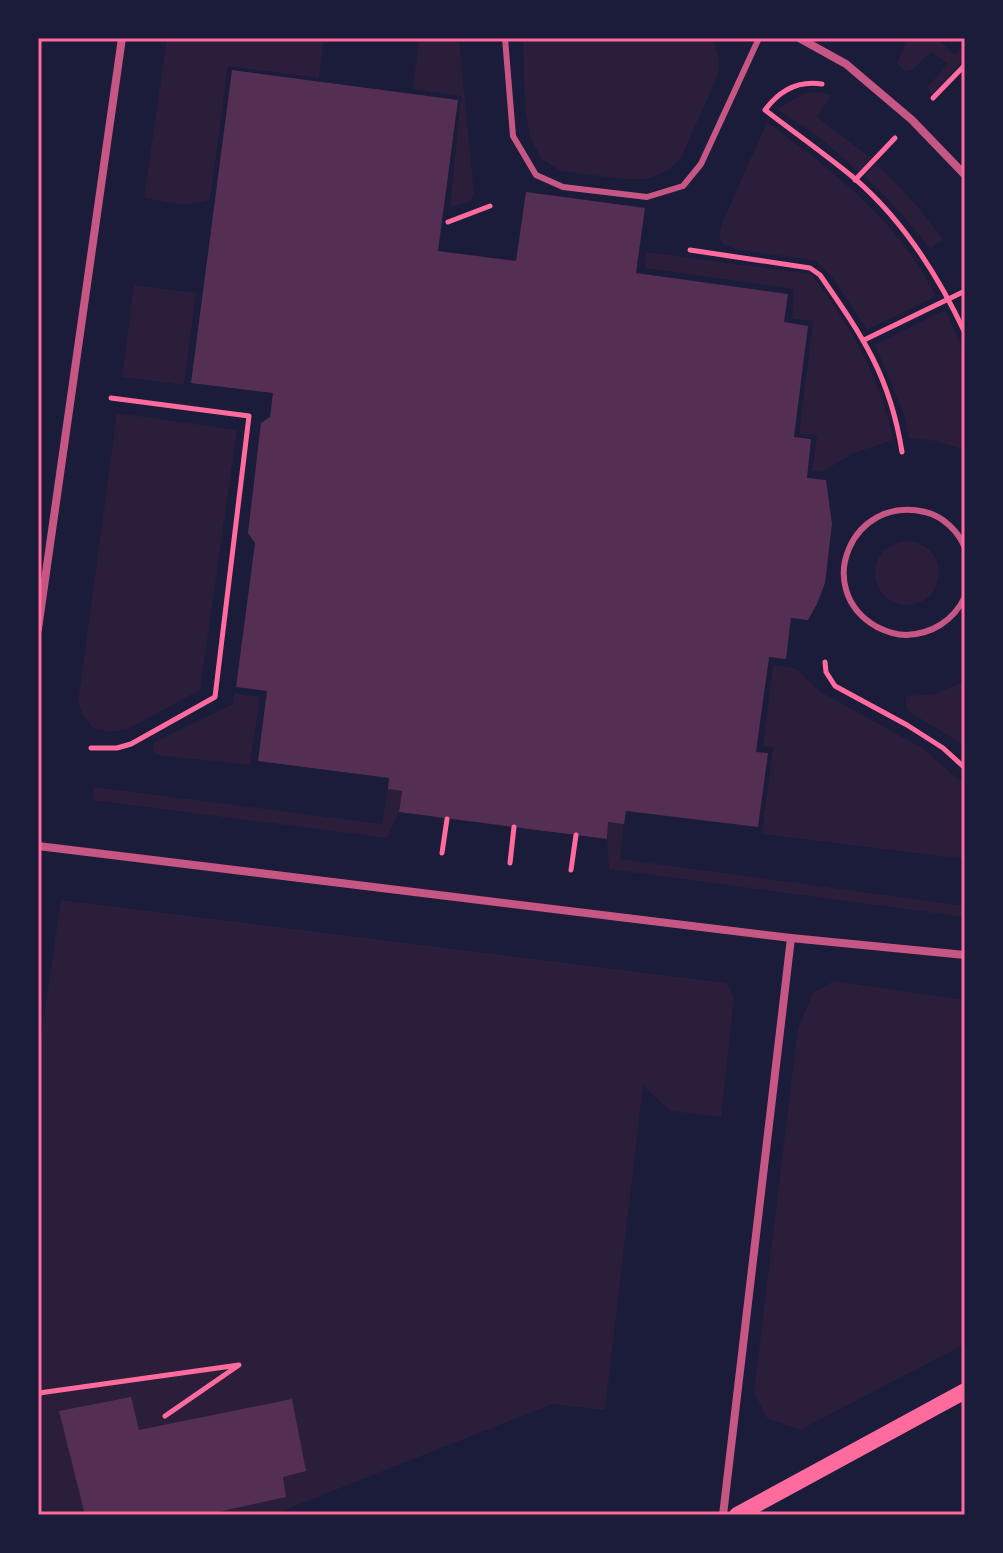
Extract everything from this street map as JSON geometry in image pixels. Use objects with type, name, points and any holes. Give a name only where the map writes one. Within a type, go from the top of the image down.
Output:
[{"type":"main road","points":[[737,1515],[965,1391]]},
{"type":"street","points":[[38,629],[122,38]]},
{"type":"street","points":[[799,38],[846,64],[912,120],[965,175]]},
{"type":"street","points":[[38,846],[791,938],[965,955]]},
{"type":"street","points":[[723,1515],[791,938]]},
{"type":"lane","points":[[505,38],[513,136],[536,175],[563,187],[647,197],[683,186],[701,164],[759,38]]},
{"type":"lane","points":[[965,548],[950,525],[933,514],[912,509],[891,510],[872,519],[857,533],[847,551],[843,572],[846,590],[854,607],[867,621],[883,630],[902,635],[921,634],[938,627],[953,615],[965,597]]},
{"type":"path","points":[[933,98],[965,65]]},
{"type":"path","points":[[826,84],[788,88],[775,97],[765,110],[855,180],[893,217],[924,258],[965,333]]},
{"type":"path","points":[[855,180],[898,134]]},
{"type":"path","points":[[448,222],[490,206]]},
{"type":"path","points":[[690,250],[810,268],[820,275],[864,340],[884,381],[896,412],[902,452]]},
{"type":"path","points":[[864,340],[965,291]]},
{"type":"path","points":[[91,748],[117,748],[131,744],[215,697],[249,416],[111,398]]},
{"type":"path","points":[[825,662],[826,672],[835,686],[907,725],[943,748],[965,768]]},
{"type":"path","points":[[442,853],[447,819]]},
{"type":"path","points":[[510,863],[514,827]]},
{"type":"path","points":[[571,870],[576,835]]},
{"type":"path","points":[[38,1403],[39,1393],[239,1365],[165,1416]]},
{"type":"shaded area","points":[[167,38],[324,38],[319,78],[228,66],[210,200],[185,205],[144,198]]},
{"type":"shaded area","points":[[419,38],[459,38],[474,194],[470,202],[450,207],[461,96],[413,89]]},
{"type":"shaded area","points":[[523,38],[712,38],[719,58],[718,75],[681,158],[667,171],[647,179],[621,179],[561,171],[542,159],[530,137],[525,109]]},
{"type":"shaded area","points":[[908,38],[936,38],[955,55],[965,45],[965,58],[931,95],[927,87],[948,64],[931,52],[906,72],[897,63]]},
{"type":"shaded area","points":[[805,93],[831,95],[817,117],[871,158],[858,171],[820,138],[777,109]]},
{"type":"shaded area","points":[[767,122],[862,199],[903,244],[936,296],[867,330],[833,278],[816,261],[735,249],[723,244],[719,235],[722,223]]},
{"type":"shaded area","points":[[876,163],[943,239],[930,249],[865,176]]},
{"type":"shaded area","points":[[646,252],[811,274],[862,352],[881,395],[893,440],[854,453],[822,472],[812,471],[817,436],[799,434],[813,321],[792,319],[794,289],[645,268]]},
{"type":"shaded area","points":[[134,285],[196,293],[184,385],[122,377]]},
{"type":"shaded area","points":[[945,310],[965,354],[965,450],[936,441],[909,438],[904,413],[875,345]]},
{"type":"shaded area","points":[[117,413],[237,430],[200,690],[126,730],[110,732],[94,729],[78,702]]},
{"type":"shaded area","points":[[907,541],[925,547],[933,555],[939,573],[933,591],[925,599],[907,605],[889,599],[881,591],[875,573],[881,555],[889,547]]},
{"type":"shaded area","points":[[773,665],[795,668],[819,691],[922,748],[965,785],[965,859],[762,834],[773,748],[763,746]]},
{"type":"shaded area","points":[[965,681],[965,749],[959,742],[906,710],[906,696],[934,694]]},
{"type":"shaded area","points":[[234,693],[260,697],[250,765],[157,755],[153,749],[154,742],[233,704]]},
{"type":"shaded area","points":[[94,787],[382,824],[388,789],[402,791],[399,812],[387,838],[92,800]]},
{"type":"shaded area","points":[[608,822],[624,824],[620,859],[965,906],[965,917],[609,869]]},
{"type":"shaded area","points":[[61,900],[727,983],[734,997],[721,1117],[671,1111],[643,1086],[605,1410],[552,1404],[272,1515],[38,1515],[38,1057]]},
{"type":"shaded area","points":[[834,981],[965,1000],[965,1344],[800,1430],[767,1418],[754,1392],[798,1027],[814,992]]},
{"type":"building","points":[[232,70],[458,100],[438,251],[516,261],[526,192],[645,208],[636,273],[788,294],[784,322],[808,326],[794,437],[811,439],[807,478],[826,480],[832,524],[825,583],[817,604],[808,620],[791,618],[786,659],[769,657],[756,752],[768,753],[758,827],[626,811],[624,824],[608,822],[607,839],[399,812],[402,791],[388,789],[389,778],[258,761],[267,691],[236,687],[255,543],[248,533],[261,423],[270,417],[273,393],[191,383]]},
{"type":"building","points":[[131,1397],[139,1430],[292,1399],[306,1471],[283,1477],[286,1497],[204,1515],[85,1515],[59,1411]]}]
